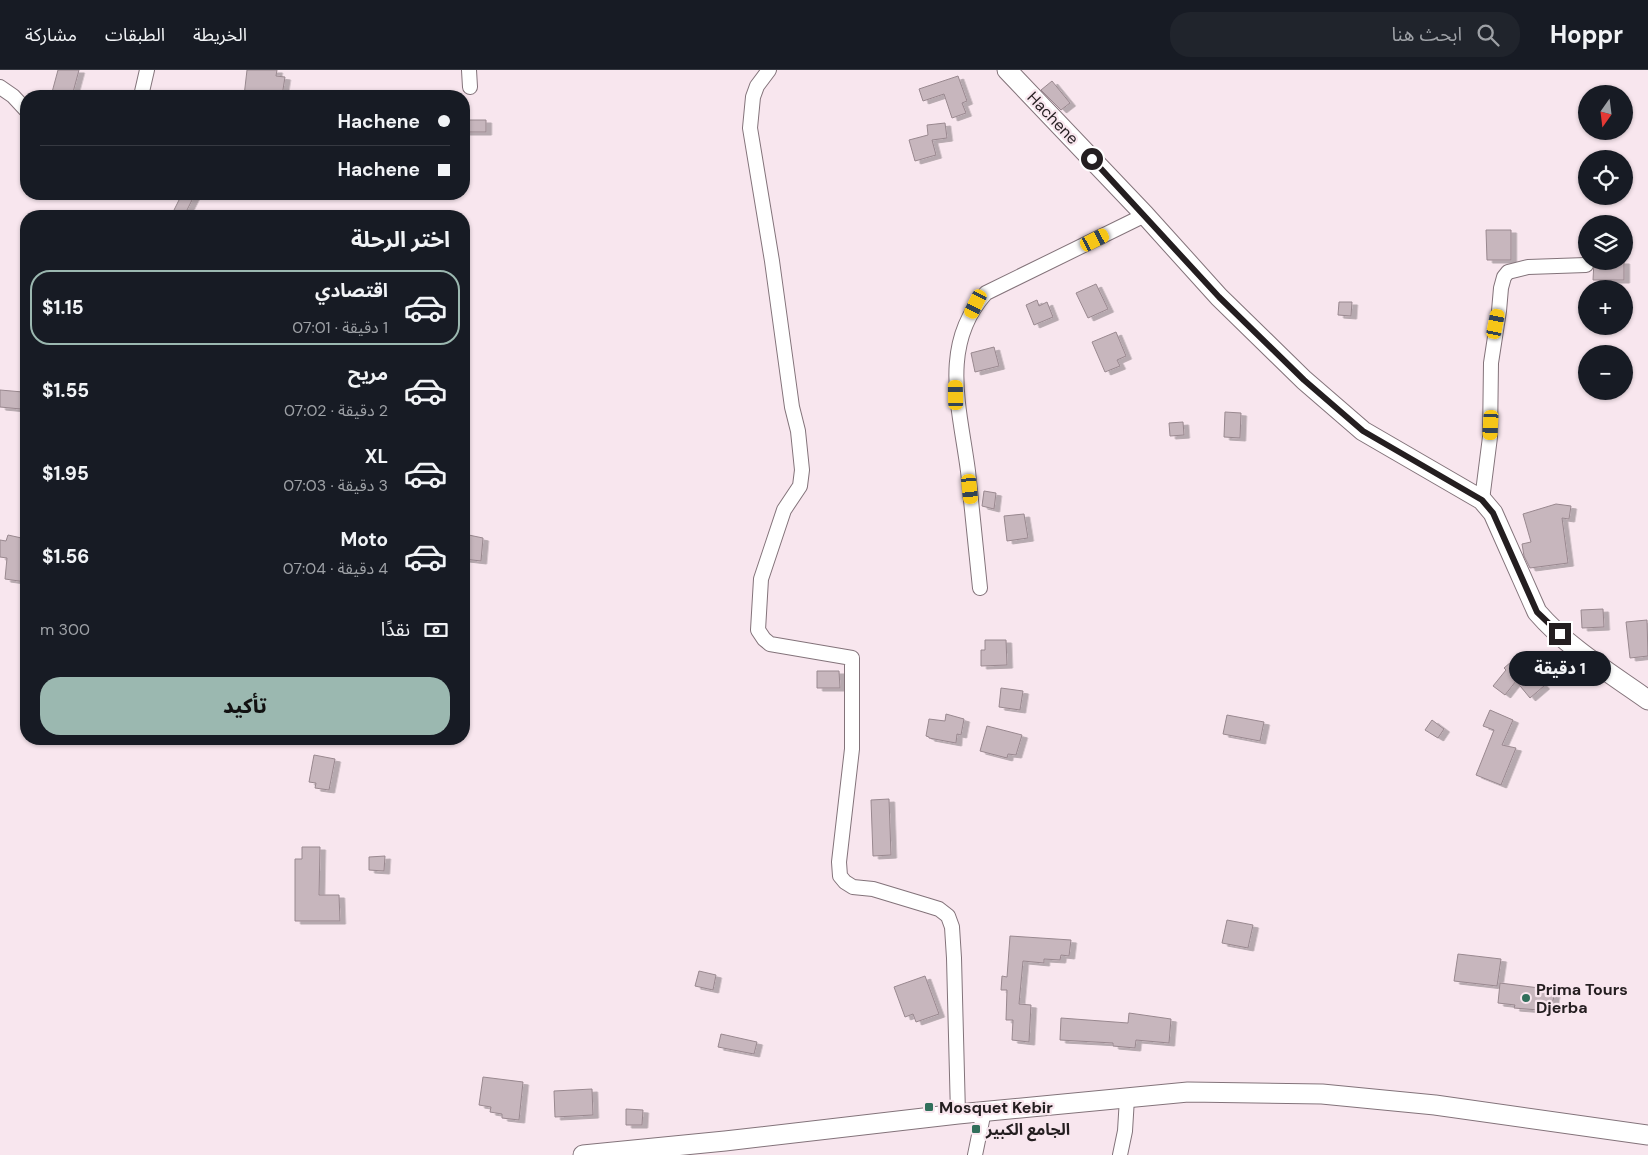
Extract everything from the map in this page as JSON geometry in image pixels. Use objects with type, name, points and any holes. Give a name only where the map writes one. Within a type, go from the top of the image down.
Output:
[{"type":"main road","name":"Hachene","points":[[1007,70],[1145,215],[1219,297],[1304,380],[1363,431],[1482,500],[1493,513],[1537,612],[1546,623],[1573,646],[1648,700]]},
{"type":"main road","points":[[584,1155],[984,1111],[1188,1092],[1322,1094],[1449,1106],[1648,1135]]},
{"type":"street","points":[[142,90],[147,70]]},
{"type":"street","points":[[469,70],[470,87]]},
{"type":"street","points":[[769,70],[757,86],[753,97],[750,128],[772,262],[792,407],[798,431],[802,470],[800,486],[784,510],[761,579],[758,630],[770,644],[852,658],[852,749],[839,862],[840,876],[853,887],[873,889],[926,905],[939,909],[948,916],[952,927],[954,958],[958,1114]]},
{"type":"street","points":[[0,86],[20,104]]},
{"type":"street","points":[[980,588],[968,470],[956,395],[956,366],[960,337],[976,304],[986,293],[1145,215]]},
{"type":"street","points":[[1482,500],[1490,437],[1490,363],[1504,277],[1508,272],[1528,267],[1578,265]]},
{"type":"street","points":[[1120,1155],[1127,1098]]},
{"type":"street","points":[[975,1155],[984,1111]]},
{"type":"building","points":[[58,70],[79,70],[74,90],[53,90]]},
{"type":"building","points":[[247,70],[277,70],[276,76],[285,77],[283,90],[245,90]]},
{"type":"building","points":[[958,76],[967,101],[962,103],[966,113],[952,118],[944,94],[923,101],[919,89]]},
{"type":"building","points":[[1052,81],[1070,103],[1061,110],[1041,90]]},
{"type":"building","points":[[470,120],[486,120],[486,132],[470,132]]},
{"type":"building","points":[[945,123],[947,138],[932,140],[936,155],[915,161],[909,140],[928,135],[927,125]]},
{"type":"building","points":[[179,200],[192,200],[187,210],[174,210]]},
{"type":"building","points":[[1486,230],[1511,230],[1511,260],[1487,260]]},
{"type":"building","points":[[1594,270],[1624,270],[1624,280],[1593,280]]},
{"type":"building","points":[[1096,284],[1108,309],[1088,318],[1076,293]]},
{"type":"building","points":[[1037,300],[1039,306],[1047,302],[1053,317],[1034,325],[1026,305]]},
{"type":"building","points":[[1339,302],[1352,302],[1351,316],[1338,315]]},
{"type":"building","points":[[1116,332],[1126,356],[1117,360],[1120,366],[1105,372],[1092,342]]},
{"type":"building","points":[[994,347],[999,366],[975,372],[971,353]]},
{"type":"building","points":[[0,390],[20,392],[20,409],[0,407]]},
{"type":"building","points":[[1225,412],[1241,413],[1240,438],[1224,437]]},
{"type":"building","points":[[1183,422],[1184,435],[1170,436],[1169,423]]},
{"type":"building","points":[[984,491],[996,493],[994,509],[982,506]]},
{"type":"building","points":[[1556,504],[1571,506],[1569,519],[1562,518],[1568,563],[1530,568],[1524,556],[1522,544],[1531,542],[1523,514]]},
{"type":"building","points":[[1024,514],[1028,538],[1007,541],[1004,516]]},
{"type":"building","points":[[8,535],[20,538],[20,581],[5,579],[7,558],[0,557],[0,540],[6,541]]},
{"type":"building","points":[[470,535],[483,538],[481,561],[470,560]]},
{"type":"building","points":[[1603,609],[1604,627],[1582,628],[1581,610]]},
{"type":"building","points":[[1647,620],[1648,656],[1630,658],[1626,622]]},
{"type":"building","points":[[985,640],[1006,640],[1007,665],[981,666],[981,650],[985,650]]},
{"type":"building","points":[[1518,656],[1544,686],[1530,698],[1516,681],[1505,695],[1493,686],[1506,670],[1504,668]]},
{"type":"building","points":[[817,671],[839,671],[840,688],[817,688]]},
{"type":"building","points":[[1001,688],[1023,691],[1020,710],[999,707]]},
{"type":"building","points":[[1490,710],[1513,720],[1502,745],[1516,748],[1501,785],[1476,775],[1494,730],[1483,726]]},
{"type":"building","points":[[946,714],[964,719],[961,735],[957,734],[956,743],[926,736],[929,719],[945,721]]},
{"type":"building","points":[[1227,715],[1264,722],[1260,741],[1223,734]]},
{"type":"building","points":[[1432,720],[1444,729],[1438,738],[1425,730]]},
{"type":"building","points":[[987,726],[1022,735],[1016,755],[1008,754],[1007,758],[980,751]]},
{"type":"building","points":[[314,755],[335,759],[329,790],[315,788],[316,783],[309,782]]},
{"type":"building","points":[[889,799],[891,855],[873,856],[871,800]]},
{"type":"building","points":[[302,847],[320,847],[319,895],[339,895],[340,921],[295,921],[295,859],[302,859]]},
{"type":"building","points":[[385,856],[384,871],[369,870],[369,857]]},
{"type":"building","points":[[1227,920],[1253,925],[1248,948],[1222,943]]},
{"type":"building","points":[[1010,936],[1071,940],[1069,956],[1061,955],[1060,960],[1044,959],[1044,963],[1023,961],[1019,1004],[1031,1005],[1029,1042],[1012,1040],[1013,1020],[1006,1020],[1007,990],[1001,990],[1002,976],[1007,977]]},
{"type":"building","points":[[1458,954],[1501,959],[1497,986],[1454,981]]},
{"type":"building","points":[[699,971],[716,975],[713,990],[695,986]]},
{"type":"building","points":[[925,976],[939,1014],[916,1022],[913,1014],[905,1017],[894,987]]},
{"type":"building","name":"Prima Tours Djerba","points":[[1500,983],[1555,990],[1551,1011],[1514,1008],[1515,1005],[1498,1003]]},
{"type":"building","points":[[1129,1013],[1171,1019],[1169,1043],[1136,1040],[1135,1048],[1113,1046],[1113,1043],[1060,1040],[1061,1018],[1128,1023]]},
{"type":"building","points":[[721,1034],[757,1042],[754,1054],[718,1047]]},
{"type":"building","points":[[483,1077],[523,1082],[519,1120],[502,1118],[502,1114],[490,1112],[491,1107],[479,1105]]},
{"type":"building","points":[[592,1089],[593,1115],[555,1117],[554,1091]]},
{"type":"building","points":[[626,1109],[643,1110],[642,1125],[626,1125]]},
{"type":"place","name":"Prima Tours Djerba","points":[[1526,998]]},
{"type":"place","name":"Mosquet Kebir","points":[[929,1107]]},
{"type":"place","name":"الجامع الكبير","points":[[976,1129]]},
{"type":"route","points":[[1092,159],[1219,297],[1304,380],[1363,431],[1482,500],[1493,513],[1537,612],[1546,623],[1560,634]]}]
